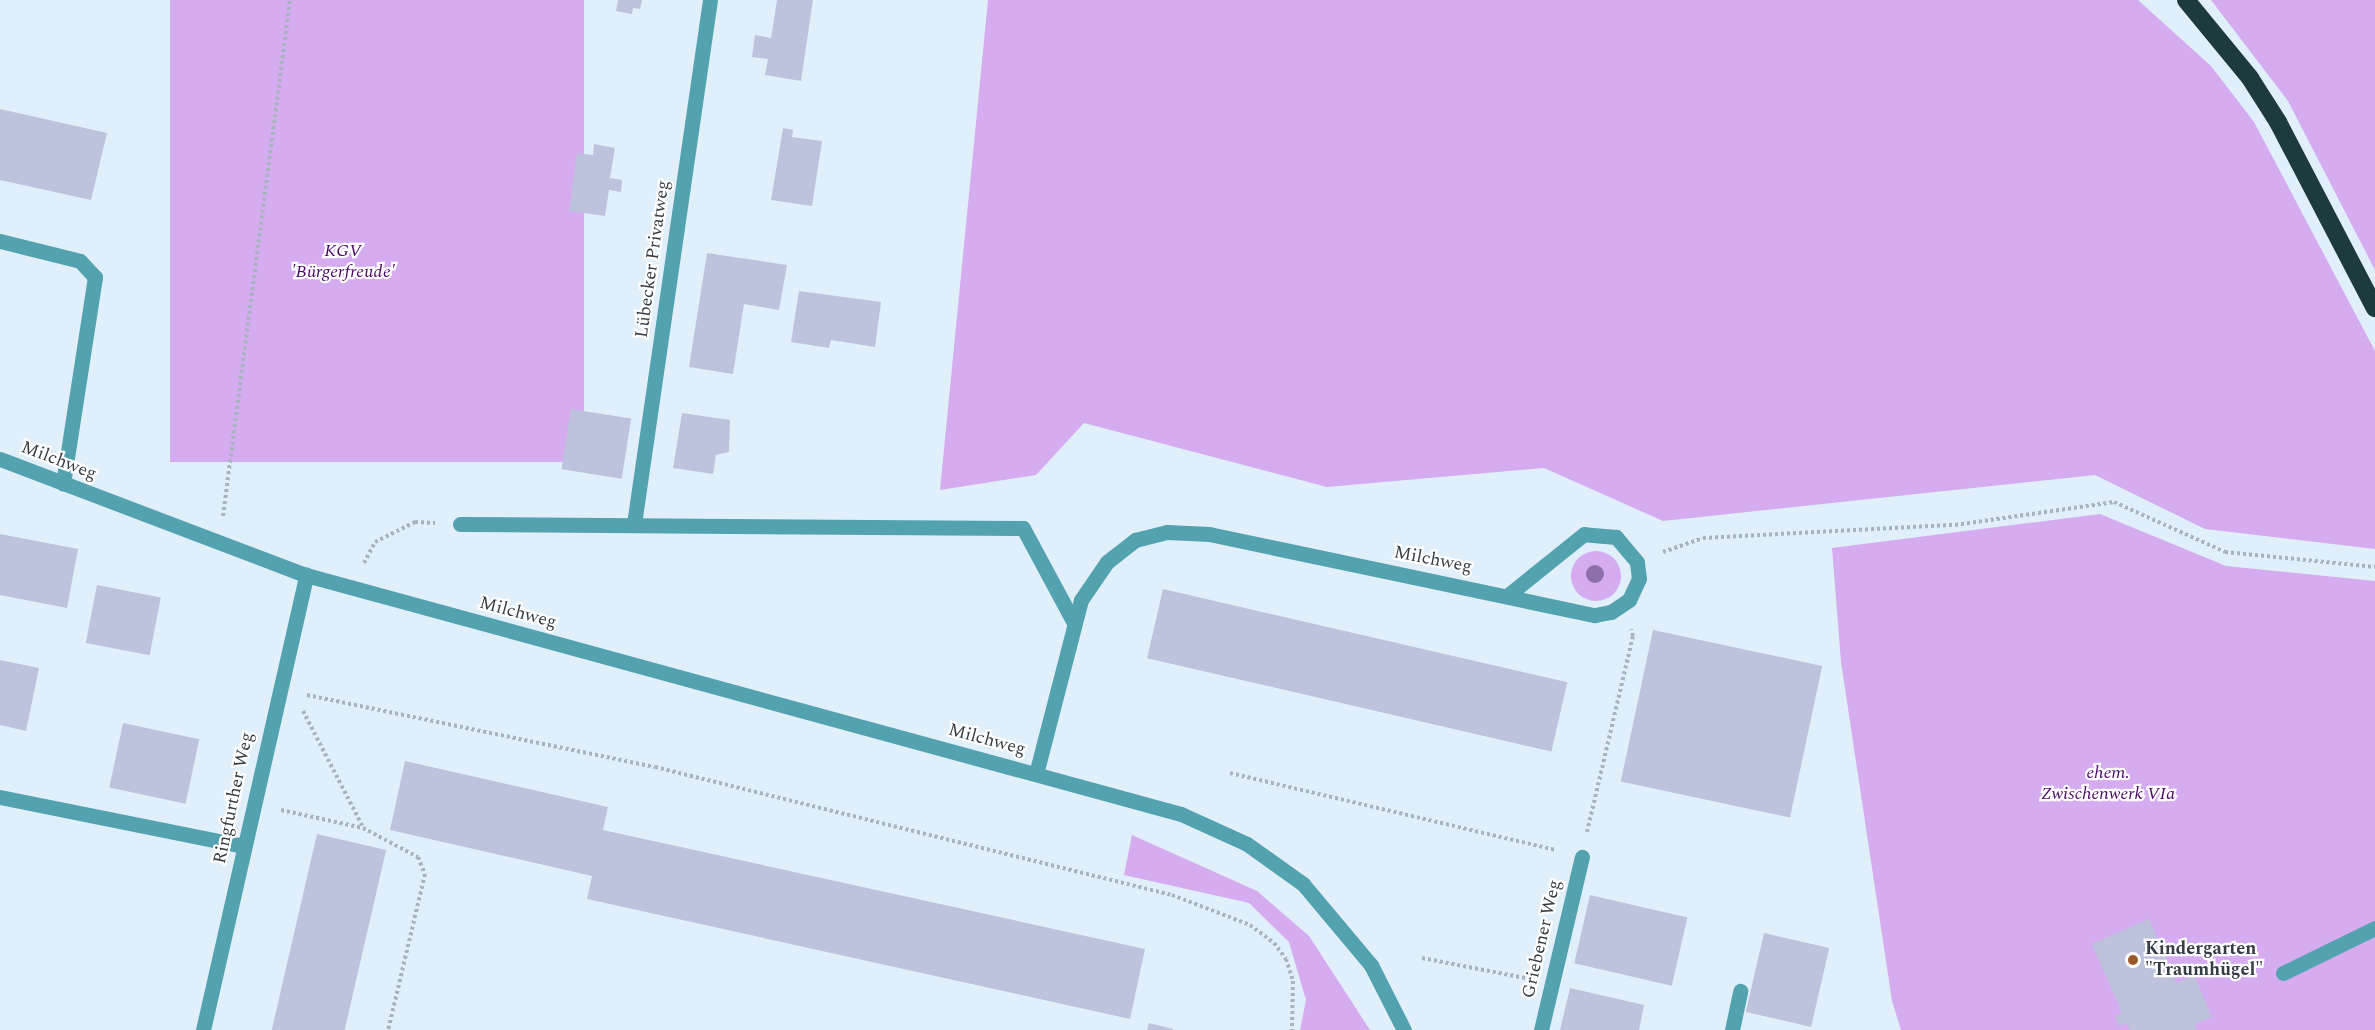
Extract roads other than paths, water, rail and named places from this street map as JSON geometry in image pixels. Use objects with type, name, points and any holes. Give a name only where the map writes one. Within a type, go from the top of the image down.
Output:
[{"type":"highway","points":[[2186,0],[2250,78],[2278,122],[2375,308]]},
{"type":"street","name":"Lübecker Privatweg","points":[[634,524],[710,0]]},
{"type":"street","points":[[0,241],[81,261],[95,277],[63,484]]},
{"type":"street","name":"Milchweg","points":[[0,459],[219,544],[306,575],[1180,814],[1277,863],[1344,929],[1371,965],[1404,1030]]},
{"type":"street","points":[[460,524],[1023,528],[1073,621]]},
{"type":"street","name":"Milchweg","points":[[1036,774],[1073,621],[1091,581],[1107,562],[1135,540],[1167,532],[1209,534],[1508,595],[1587,614],[1604,614],[1623,606],[1637,586],[1637,562],[1631,550],[1616,537],[1584,534],[1508,595]]},
{"type":"street","name":"Ringfurther Weg","points":[[203,1030],[306,575]]},
{"type":"street","points":[[0,797],[244,846]]},
{"type":"street","name":"Griebener Weg","points":[[1541,1030],[1582,857]]},
{"type":"street","points":[[2283,973],[2375,928]]},
{"type":"street","points":[[1732,1030],[1740,992]]},
{"type":"place","name":"Kindergarten \"Traumhügel\"","points":[[2133,960]]},
{"type":"park label","name":"KGV 'Bürgerfreude'","points":[[343,262]]},
{"type":"park label","name":"ehem. Zwischenwerk VIa","points":[[2108,784]]}]
